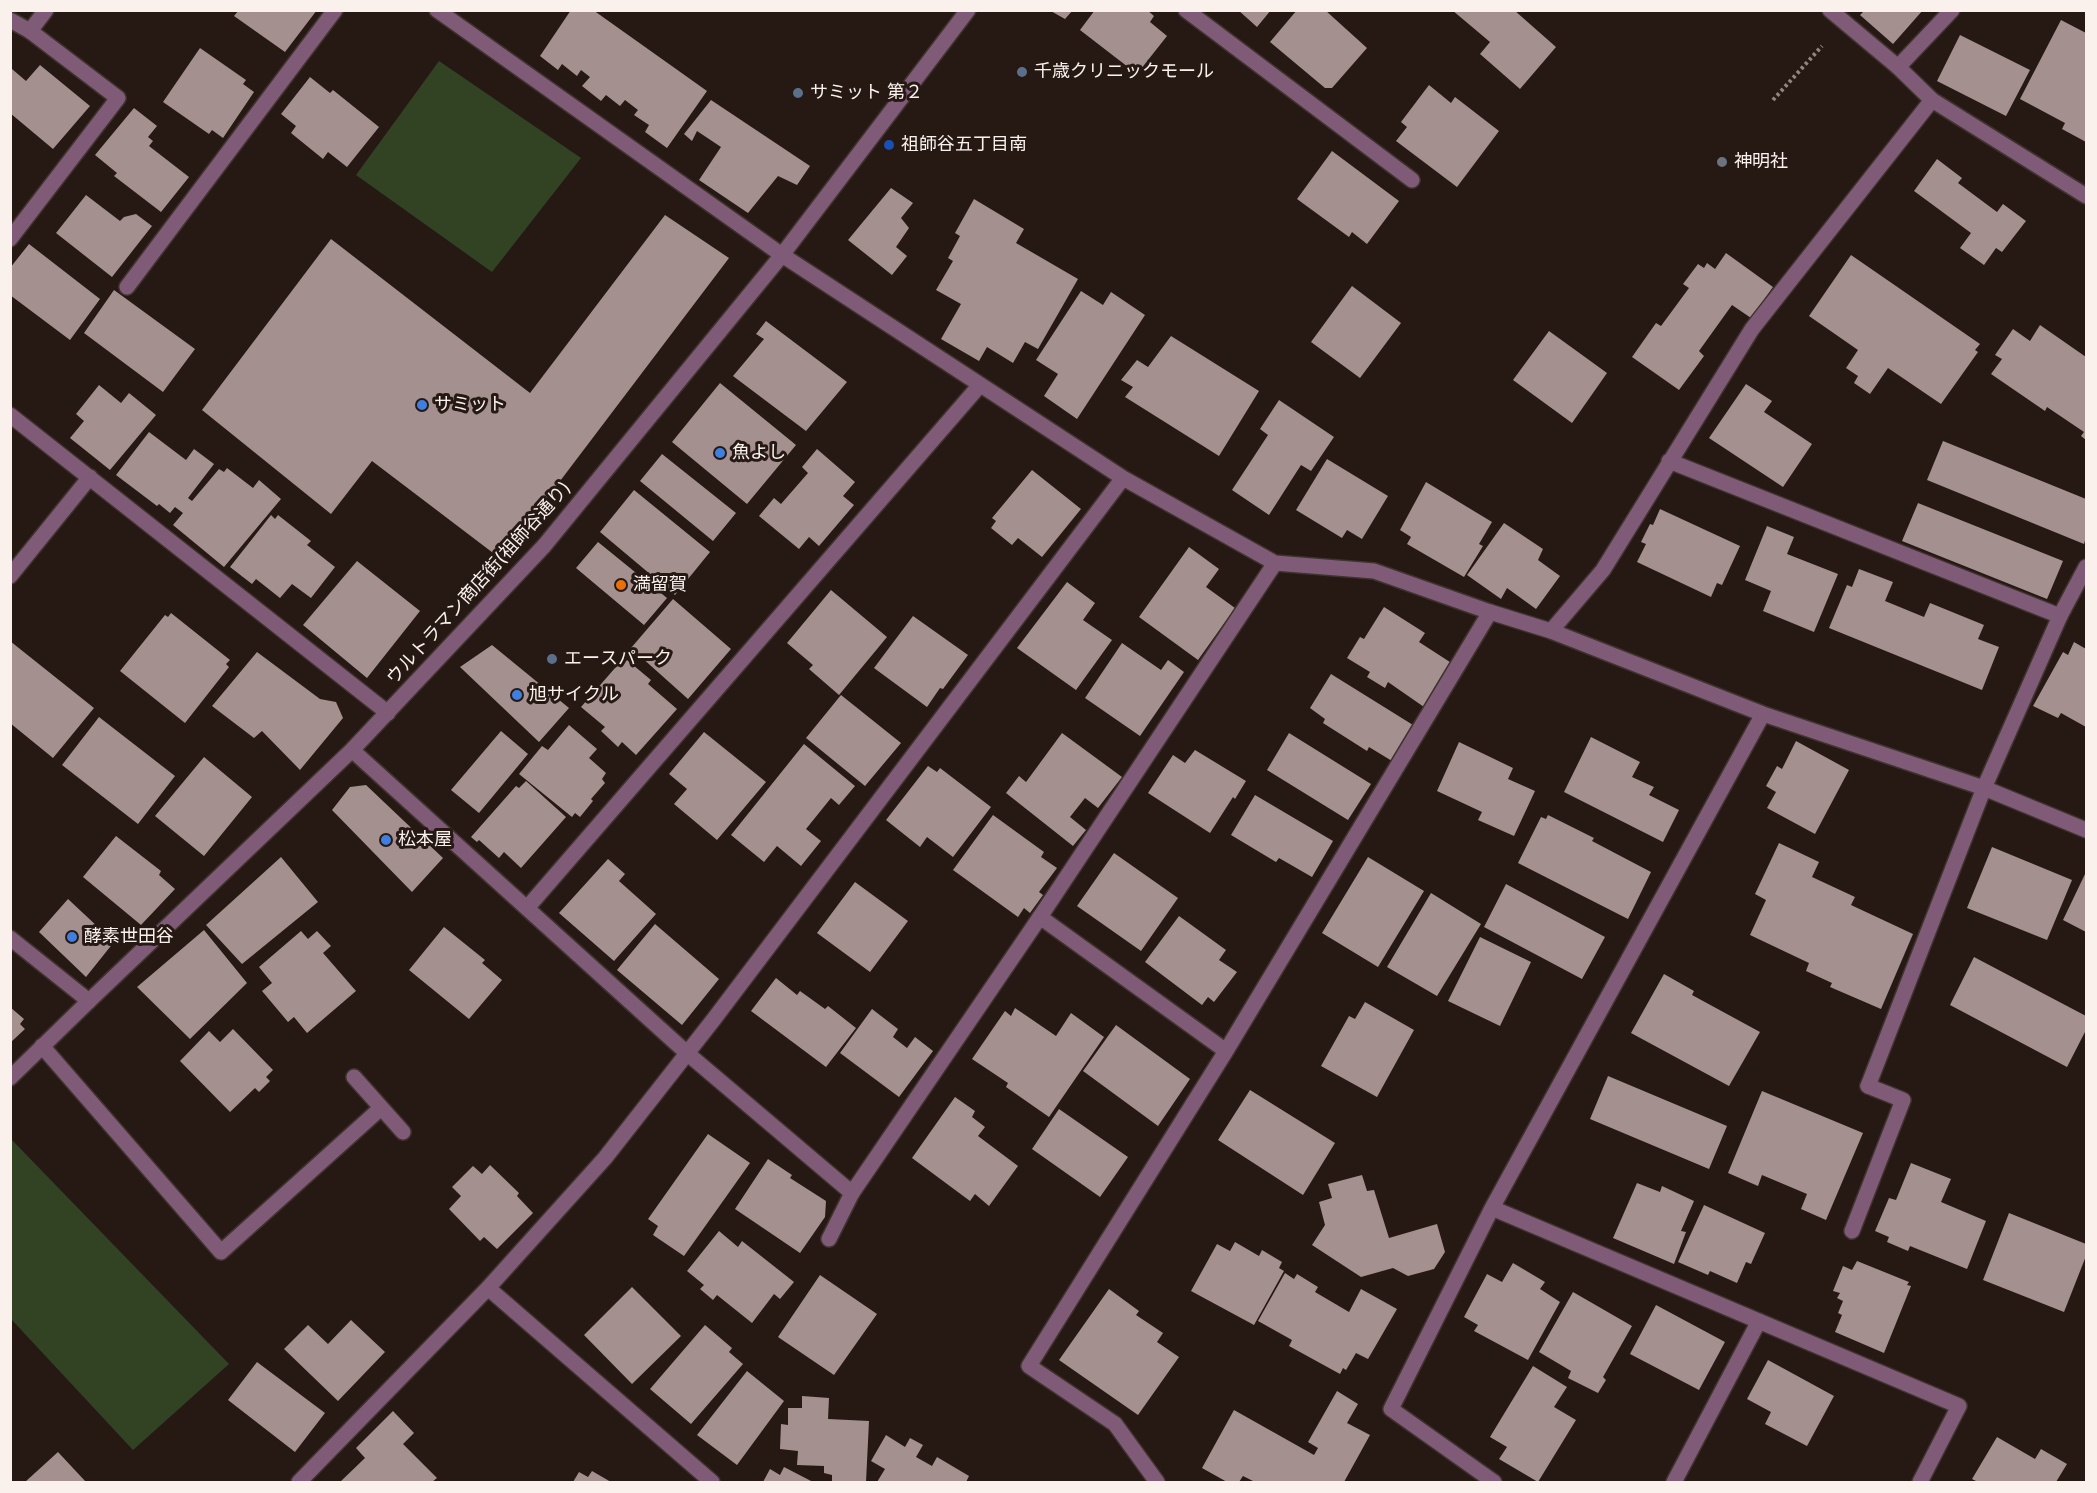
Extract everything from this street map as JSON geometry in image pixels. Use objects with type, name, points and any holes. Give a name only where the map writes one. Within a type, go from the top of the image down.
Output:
[{"type":"street","points":[[30,32],[46,10]]},
{"type":"street","points":[[127,287],[335,10]]},
{"type":"street","points":[[437,10],[782,255],[1123,478],[1275,563],[1374,571],[1551,631],[1763,714],[1984,788],[2086,830]]},
{"type":"street","name":"ウルトラマン商店街(祖師谷通り)","points":[[10,1078],[352,750],[544,546],[782,255],[968,10]]},
{"type":"street","points":[[1186,10],[1412,180]]},
{"type":"street","points":[[1830,10],[1898,67],[1932,100],[2086,196]]},
{"type":"street","points":[[1898,67],[1952,10]]},
{"type":"street","points":[[10,20],[30,32],[118,98],[10,239]]},
{"type":"street","points":[[1551,631],[1603,570],[1752,329],[1932,100]]},
{"type":"street","points":[[527,908],[980,385]]},
{"type":"street","points":[[10,415],[388,713]]},
{"type":"street","points":[[1669,461],[2060,616]]},
{"type":"street","points":[[10,576],[90,477]]},
{"type":"street","points":[[299,1482],[488,1288],[605,1158],[688,1054],[1123,478]]},
{"type":"street","points":[[829,1239],[852,1193],[1040,917],[1275,563]]},
{"type":"street","points":[[1852,1231],[1903,1100],[1868,1086],[1984,788],[2060,616],[2086,567]]},
{"type":"street","points":[[1157,1482],[1115,1424],[1029,1366],[1226,1051],[1490,612]]},
{"type":"street","points":[[1494,1482],[1391,1409],[1492,1208],[1763,714]]},
{"type":"street","points":[[352,750],[688,1054],[852,1193]]},
{"type":"street","points":[[1040,917],[1226,1051]]},
{"type":"street","points":[[10,939],[89,1000]]},
{"type":"street","points":[[42,1046],[221,1252],[381,1108]]},
{"type":"street","points":[[354,1077],[403,1132]]},
{"type":"street","points":[[1492,1208],[1959,1406],[1920,1482]]},
{"type":"street","points":[[488,1288],[712,1482]]},
{"type":"street","points":[[1674,1482],[1760,1321]]},
{"type":"path","points":[[1773,100],[1843,23]]},
{"type":"green space","points":[[439,61],[581,158],[492,272],[356,175]]},
{"type":"green space","points":[[11,1139],[229,1364],[133,1450],[11,1319]]},
{"type":"building","points":[[239,10],[317,10],[285,52],[234,16]]},
{"type":"building","points":[[571,10],[593,10],[707,91],[667,148],[645,132],[649,125],[634,115],[638,110],[625,100],[620,106],[606,95],[601,101],[582,86],[590,77],[581,70],[577,76],[562,64],[558,70],[540,56]]},
{"type":"building","points":[[1049,10],[1073,10],[1065,19]]},
{"type":"building","points":[[1095,10],[1147,10],[1154,16],[1150,22],[1167,36],[1137,74],[1080,30]]},
{"type":"building","points":[[1238,10],[1271,10],[1257,27]]},
{"type":"building","points":[[1297,10],[1325,10],[1367,48],[1332,88],[1325,88],[1270,42]]},
{"type":"building","points":[[1452,10],[1514,10],[1556,47],[1520,89],[1480,54],[1490,42]]},
{"type":"building","points":[[1865,10],[1923,10],[1893,44],[1860,15]]},
{"type":"building","points":[[2061,20],[2086,33],[2086,142],[2062,129],[2065,123],[2020,99]]},
{"type":"building","points":[[1960,35],[2030,70],[2006,116],[1937,81]]},
{"type":"building","points":[[200,48],[246,80],[243,84],[254,92],[223,138],[212,130],[209,134],[163,102]]},
{"type":"building","points":[[40,65],[90,106],[53,149],[10,113],[10,71],[12,69],[26,81]]},
{"type":"building","points":[[310,77],[330,93],[333,90],[379,127],[347,167],[328,152],[323,159],[291,133],[296,126],[281,114]]},
{"type":"building","points":[[1429,85],[1451,103],[1455,97],[1499,131],[1457,187],[1396,141],[1407,127],[1401,122]]},
{"type":"building","points":[[711,100],[810,166],[797,185],[778,176],[748,213],[699,180],[721,147],[697,131],[692,141],[684,134]]},
{"type":"building","points":[[134,108],[157,126],[148,137],[153,141],[149,146],[189,177],[161,212],[114,176],[117,173],[95,155]]},
{"type":"building","points":[[1332,151],[1399,201],[1367,244],[1352,232],[1349,237],[1297,199]]},
{"type":"building","points":[[1937,159],[1962,178],[1958,183],[1997,212],[2003,204],[2026,221],[2002,252],[1996,248],[1984,265],[1960,248],[1971,233],[1914,191]]},
{"type":"building","points":[[891,188],[913,203],[901,218],[909,228],[896,247],[907,256],[892,275],[848,240]]},
{"type":"building","points":[[86,195],[120,221],[124,217],[136,214],[152,226],[112,277],[56,233]]},
{"type":"building","points":[[974,199],[1024,229],[1016,243],[1078,279],[1038,349],[1025,342],[1013,363],[987,347],[979,361],[941,339],[961,304],[936,290],[953,261],[948,258],[960,236],[955,233]]},
{"type":"building","points":[[665,215],[729,258],[501,559],[372,461],[331,514],[202,410],[331,239],[530,393]]},
{"type":"building","points":[[29,244],[100,299],[70,340],[10,295],[10,268]]},
{"type":"building","points":[[1726,253],[1773,287],[1751,318],[1732,305],[1699,351],[1704,356],[1679,390],[1632,357],[1656,323],[1661,326],[1689,288],[1683,284],[1698,264],[1704,268],[1707,263],[1715,269]]},
{"type":"building","points":[[1851,255],[1980,344],[1975,350],[1978,352],[1941,404],[1888,368],[1870,394],[1854,383],[1858,376],[1846,368],[1858,350],[1809,316]]},
{"type":"building","points":[[1352,286],[1401,323],[1360,378],[1311,342]]},
{"type":"building","points":[[114,290],[195,349],[163,392],[84,333]]},
{"type":"building","points":[[1081,291],[1103,305],[1111,292],[1145,315],[1077,419],[1044,396],[1058,374],[1036,360]]},
{"type":"building","points":[[766,321],[847,382],[806,431],[733,376],[764,339],[756,334]]},
{"type":"building","points":[[2040,325],[2086,357],[2086,440],[2081,436],[2084,432],[2047,407],[2045,411],[1991,374],[2002,359],[1995,355],[2013,329],[2030,341]]},
{"type":"building","points":[[1549,331],[1607,373],[1572,423],[1513,380]]},
{"type":"building","points":[[1171,336],[1259,391],[1219,456],[1125,397],[1133,387],[1121,380],[1137,360],[1148,367]]},
{"type":"building","points":[[720,383],[796,445],[747,504],[672,442]]},
{"type":"building","points":[[1746,384],[1772,401],[1764,412],[1812,444],[1783,487],[1709,438]]},
{"type":"building","points":[[99,385],[121,403],[129,393],[156,415],[110,470],[70,438],[84,421],[76,414]]},
{"type":"building","points":[[1279,400],[1334,437],[1311,471],[1301,465],[1269,515],[1232,490],[1268,435],[1260,429]]},
{"type":"building","points":[[149,432],[186,460],[194,449],[214,464],[188,498],[192,501],[219,469],[224,472],[227,468],[253,488],[259,480],[281,499],[224,567],[173,525],[183,513],[175,507],[170,513],[159,504],[157,506],[116,475]]},
{"type":"building","points":[[1943,441],[2086,499],[2084,544],[1927,480]]},
{"type":"building","points":[[817,449],[855,482],[843,496],[854,505],[819,546],[809,537],[799,549],[759,516],[774,498],[781,504],[808,473],[802,467]]},
{"type":"building","points":[[662,454],[736,513],[713,541],[640,481]]},
{"type":"building","points":[[1327,459],[1388,496],[1362,539],[1347,530],[1342,538],[1296,510]]},
{"type":"building","points":[[1032,470],[1081,509],[1042,557],[1018,538],[1012,545],[991,528],[996,521],[992,518]]},
{"type":"building","points":[[1426,482],[1492,522],[1479,544],[1483,546],[1464,577],[1407,544],[1411,537],[1400,530]]},
{"type":"building","points":[[634,490],[710,552],[675,595],[600,532]]},
{"type":"building","points":[[1918,503],[2063,561],[2047,599],[1902,541]]},
{"type":"building","points":[[1660,509],[1740,546],[1722,585],[1717,583],[1711,597],[1637,562],[1646,544],[1641,542],[1650,524],[1653,525]]},
{"type":"building","points":[[271,515],[275,519],[278,515],[311,541],[307,545],[335,567],[311,598],[292,584],[280,598],[256,579],[252,584],[230,567]]},
{"type":"building","points":[[1504,523],[1543,549],[1538,560],[1560,576],[1536,609],[1507,588],[1501,599],[1467,575]]},
{"type":"building","points":[[1767,526],[1794,537],[1787,554],[1838,574],[1814,632],[1763,611],[1771,591],[1745,580]]},
{"type":"building","points":[[598,542],[667,598],[644,625],[576,568]]},
{"type":"building","points":[[1189,547],[1219,569],[1206,587],[1235,608],[1198,660],[1139,617]]},
{"type":"building","points":[[357,561],[420,611],[367,678],[303,625]]},
{"type":"building","points":[[1859,569],[1893,582],[1885,601],[1924,617],[1930,603],[1984,625],[1978,639],[1999,647],[1982,690],[1829,628],[1847,585],[1852,587]]},
{"type":"building","points":[[1067,582],[1095,603],[1083,620],[1112,640],[1076,690],[1017,648]]},
{"type":"building","points":[[831,590],[887,637],[839,695],[809,669],[813,665],[787,643]]},
{"type":"building","points":[[673,599],[731,649],[688,699],[631,648]]},
{"type":"building","points":[[1384,607],[1425,633],[1419,642],[1453,664],[1424,707],[1388,682],[1385,688],[1367,677],[1370,672],[1347,658],[1360,637],[1364,639]]},
{"type":"building","points":[[171,613],[230,660],[226,664],[229,667],[185,723],[120,671],[165,615],[168,617]]},
{"type":"building","points":[[913,616],[968,655],[927,707],[874,668]]},
{"type":"building","points":[[10,641],[94,708],[53,758],[10,723]]},
{"type":"building","points":[[2074,642],[2086,649],[2086,727],[2061,713],[2058,718],[2033,706],[2063,652],[2068,655]]},
{"type":"building","points":[[1122,643],[1161,670],[1168,660],[1184,672],[1140,736],[1085,698]]},
{"type":"building","points":[[492,645],[569,708],[539,742],[460,667]]},
{"type":"building","points":[[257,652],[320,699],[336,702],[343,718],[300,770],[262,731],[254,738],[212,706]]},
{"type":"building","points":[[622,660],[625,662],[627,660],[651,680],[648,684],[677,709],[636,755],[622,742],[618,747],[601,731],[605,727],[581,707]]},
{"type":"building","points":[[1331,674],[1413,725],[1392,761],[1369,747],[1367,751],[1323,723],[1325,719],[1310,708]]},
{"type":"building","points":[[841,695],[901,743],[865,786],[806,738]]},
{"type":"building","points":[[99,717],[175,776],[138,824],[62,765]]},
{"type":"building","points":[[569,725],[597,749],[589,758],[606,773],[602,779],[605,783],[591,799],[593,801],[580,817],[575,813],[572,817],[519,774],[542,746],[548,750]]},
{"type":"building","points":[[501,731],[528,754],[479,813],[451,790]]},
{"type":"building","points":[[704,732],[766,782],[717,840],[674,804],[687,789],[669,774]]},
{"type":"building","points":[[1062,733],[1122,777],[1098,808],[1085,798],[1070,817],[1086,830],[1073,846],[1006,793],[1019,776],[1026,782]]},
{"type":"building","points":[[1289,733],[1371,784],[1348,820],[1267,770]]},
{"type":"building","points":[[1591,737],[1640,762],[1632,777],[1654,787],[1649,795],[1679,810],[1663,842],[1564,792]]},
{"type":"building","points":[[1796,741],[1849,770],[1815,834],[1767,808],[1776,792],[1766,786],[1777,766],[1782,769]]},
{"type":"building","points":[[1459,742],[1513,768],[1508,779],[1535,791],[1514,836],[1478,820],[1482,812],[1437,791]]},
{"type":"building","points":[[804,744],[855,786],[839,805],[831,798],[806,829],[821,841],[801,866],[777,846],[764,862],[731,835]]},
{"type":"building","points":[[1195,750],[1246,781],[1210,833],[1148,793],[1173,755],[1185,763]]},
{"type":"building","points":[[204,757],[252,797],[204,856],[155,816]]},
{"type":"building","points":[[928,766],[937,772],[940,768],[991,807],[953,857],[927,837],[920,847],[886,820]]},
{"type":"building","points":[[526,781],[566,817],[521,868],[504,852],[499,858],[479,840],[477,842],[471,837],[516,786],[519,788]]},
{"type":"building","points":[[366,785],[443,858],[412,892],[332,810],[350,787]]},
{"type":"building","points":[[1255,795],[1333,841],[1312,877],[1279,858],[1276,862],[1231,835]]},
{"type":"building","points":[[993,815],[1044,852],[1041,857],[1057,868],[1039,892],[1043,895],[1030,913],[1024,908],[1018,917],[953,870]]},
{"type":"building","points":[[1548,815],[1594,838],[1592,841],[1651,872],[1628,919],[1518,863],[1541,817],[1546,819]]},
{"type":"building","points":[[116,836],[161,871],[159,875],[175,889],[141,925],[83,877]]},
{"type":"building","points":[[1779,843],[1819,862],[1812,877],[1855,897],[1851,905],[1913,934],[1881,1009],[1830,987],[1832,983],[1806,971],[1809,963],[1750,935],[1766,900],[1755,894]]},
{"type":"building","points":[[1992,847],[2072,880],[2047,940],[1967,908]]},
{"type":"building","points":[[1114,853],[1178,898],[1141,951],[1077,906]]},
{"type":"building","points":[[281,857],[318,902],[242,964],[206,925]]},
{"type":"building","points":[[1368,857],[1424,891],[1378,967],[1322,933]]},
{"type":"building","points":[[608,859],[625,874],[619,881],[656,914],[614,961],[559,913]]},
{"type":"building","points":[[2086,872],[2086,932],[2063,920]]},
{"type":"building","points":[[855,882],[908,921],[870,972],[817,933]]},
{"type":"building","points":[[1506,884],[1605,937],[1582,979],[1484,927]]},
{"type":"building","points":[[1431,893],[1481,924],[1437,996],[1387,967]]},
{"type":"building","points":[[68,899],[114,942],[86,977],[39,932]]},
{"type":"building","points":[[1179,916],[1226,950],[1219,960],[1237,972],[1214,1002],[1208,997],[1202,1005],[1145,962]]},
{"type":"building","points":[[655,924],[719,979],[682,1025],[617,970]]},
{"type":"building","points":[[444,927],[485,960],[482,963],[502,980],[469,1019],[409,970]]},
{"type":"building","points":[[204,930],[247,983],[190,1039],[137,987]]},
{"type":"building","points":[[301,931],[308,939],[317,931],[331,946],[323,953],[356,991],[307,1033],[294,1017],[288,1022],[262,991],[272,983],[259,967]]},
{"type":"building","points":[[1480,937],[1531,962],[1500,1026],[1448,1001]]},
{"type":"building","points":[[1974,957],[2086,1016],[2086,1030],[2067,1067],[1950,1005]]},
{"type":"building","points":[[1664,974],[1694,991],[1692,995],[1760,1032],[1729,1086],[1631,1033]]},
{"type":"building","points":[[776,978],[797,995],[800,991],[825,1009],[828,1006],[856,1028],[826,1067],[751,1011]]},
{"type":"building","points":[[1365,1002],[1414,1030],[1377,1097],[1321,1066],[1349,1016],[1355,1019]]},
{"type":"building","points":[[10,1007],[24,1019],[20,1024],[25,1029],[10,1043]]},
{"type":"building","points":[[1015,1008],[1056,1036],[1071,1013],[1104,1037],[1049,1117],[1006,1087],[1008,1083],[972,1059],[1005,1011],[1011,1016]]},
{"type":"building","points":[[872,1009],[898,1029],[893,1037],[907,1048],[915,1037],[933,1051],[899,1097],[840,1053]]},
{"type":"building","points":[[1116,1025],[1190,1079],[1158,1126],[1083,1071]]},
{"type":"building","points":[[233,1029],[273,1070],[266,1077],[270,1081],[259,1092],[255,1088],[230,1112],[180,1061],[209,1031],[220,1042]]},
{"type":"building","points":[[1608,1076],[1727,1126],[1709,1169],[1590,1119]]},
{"type":"building","points":[[1250,1090],[1335,1143],[1303,1195],[1218,1140]]},
{"type":"building","points":[[1762,1091],[1863,1133],[1826,1220],[1801,1209],[1807,1194],[1762,1175],[1758,1186],[1728,1173]]},
{"type":"building","points":[[955,1097],[975,1111],[972,1117],[985,1127],[978,1136],[1018,1166],[989,1206],[975,1194],[970,1201],[912,1158]]},
{"type":"building","points":[[1059,1109],[1128,1157],[1100,1197],[1032,1149]]},
{"type":"building","points":[[708,1134],[750,1163],[684,1256],[653,1235],[658,1226],[648,1219]]},
{"type":"building","points":[[768,1159],[792,1175],[790,1178],[826,1201],[825,1217],[800,1253],[735,1209]]},
{"type":"building","points":[[1911,1163],[1951,1179],[1941,1202],[1986,1221],[1967,1269],[1910,1246],[1908,1251],[1887,1242],[1889,1237],[1875,1231],[1889,1198],[1896,1200]]},
{"type":"building","points":[[490,1165],[519,1193],[517,1196],[533,1213],[497,1249],[484,1237],[480,1241],[449,1209],[461,1196],[452,1187],[473,1166],[482,1174]]},
{"type":"building","points":[[1362,1175],[1367,1191],[1374,1190],[1389,1238],[1437,1224],[1445,1252],[1434,1269],[1408,1276],[1393,1268],[1361,1277],[1312,1245],[1325,1225],[1319,1202],[1332,1198],[1328,1184]]},
{"type":"building","points":[[1637,1183],[1660,1192],[1662,1186],[1694,1201],[1681,1231],[1686,1232],[1674,1264],[1613,1238]]},
{"type":"building","points":[[1704,1205],[1765,1233],[1751,1264],[1746,1262],[1737,1283],[1710,1271],[1708,1275],[1678,1262]]},
{"type":"building","points":[[2009,1213],[2086,1244],[2086,1256],[2064,1312],[1983,1280]]},
{"type":"building","points":[[719,1231],[738,1247],[742,1241],[794,1282],[780,1299],[774,1294],[752,1323],[717,1295],[713,1300],[700,1289],[704,1285],[687,1271]]},
{"type":"building","points":[[1235,1242],[1259,1256],[1262,1250],[1282,1262],[1279,1268],[1284,1271],[1254,1325],[1191,1291],[1217,1244],[1230,1251]]},
{"type":"building","points":[[1857,1261],[1909,1282],[1907,1285],[1911,1286],[1884,1353],[1835,1332],[1842,1315],[1838,1313],[1843,1301],[1837,1298],[1840,1293],[1833,1291],[1843,1266],[1852,1270]]},
{"type":"building","points":[[1513,1263],[1545,1282],[1540,1289],[1560,1302],[1528,1360],[1474,1331],[1478,1325],[1464,1317],[1487,1274],[1502,1282]]},
{"type":"building","points":[[1285,1273],[1294,1279],[1297,1274],[1318,1287],[1315,1292],[1349,1312],[1361,1289],[1397,1309],[1368,1359],[1356,1353],[1346,1370],[1343,1368],[1340,1374],[1289,1346],[1292,1340],[1258,1321]]},
{"type":"building","points":[[820,1275],[877,1314],[834,1375],[778,1337]]},
{"type":"building","points":[[632,1287],[681,1336],[632,1384],[584,1335]]},
{"type":"building","points":[[1109,1289],[1139,1311],[1136,1315],[1163,1333],[1157,1342],[1179,1357],[1138,1415],[1059,1360]]},
{"type":"building","points":[[1573,1292],[1632,1326],[1603,1377],[1606,1380],[1598,1393],[1568,1378],[1571,1371],[1539,1352]]},
{"type":"building","points":[[1656,1305],[1725,1342],[1699,1390],[1630,1354]]},
{"type":"building","points":[[351,1320],[385,1352],[338,1401],[284,1349],[308,1325],[328,1344]]},
{"type":"building","points":[[705,1325],[732,1348],[729,1352],[743,1364],[691,1424],[650,1389]]},
{"type":"building","points":[[1768,1360],[1834,1396],[1807,1446],[1765,1424],[1771,1412],[1747,1399]]},
{"type":"building","points":[[257,1362],[325,1413],[295,1452],[228,1400]]},
{"type":"building","points":[[1533,1366],[1567,1387],[1554,1407],[1576,1420],[1538,1482],[1499,1459],[1507,1447],[1490,1437]]},
{"type":"building","points":[[747,1371],[784,1401],[737,1465],[697,1435]]},
{"type":"building","points":[[1337,1391],[1358,1404],[1347,1423],[1370,1435],[1344,1482],[1255,1482],[1243,1476],[1239,1482],[1227,1482],[1202,1468],[1234,1410],[1314,1455],[1318,1448],[1308,1442]]},
{"type":"building","points":[[802,1396],[829,1398],[828,1419],[869,1421],[866,1482],[832,1482],[832,1475],[824,1473],[824,1466],[797,1465],[798,1451],[780,1449],[781,1424],[788,1425],[788,1408],[802,1408]]},
{"type":"building","points":[[393,1411],[414,1433],[403,1444],[437,1478],[432,1482],[340,1482],[365,1458],[356,1448]]},
{"type":"building","points":[[886,1435],[905,1447],[910,1438],[923,1445],[916,1457],[932,1466],[937,1457],[969,1476],[966,1482],[877,1482],[885,1469],[871,1461]]},
{"type":"building","points":[[1997,1437],[2035,1459],[2041,1449],[2067,1464],[2056,1482],[1978,1482],[1972,1479]]},
{"type":"building","points":[[58,1452],[86,1482],[25,1482]]},
{"type":"building","points":[[784,1467],[813,1482],[763,1482],[770,1469],[780,1475]]},
{"type":"building","points":[[592,1471],[611,1482],[573,1482],[579,1472],[588,1477]]},
{"type":"place","name":"千歳クリニックモール","points":[[1022,72]]},
{"type":"place","name":"サミット 第２","points":[[798,93]]},
{"type":"place","name":"祖師谷五丁目南","points":[[889,145]]},
{"type":"place","name":"神明社","points":[[1722,162]]},
{"type":"place","name":"サミット","points":[[422,405]]},
{"type":"place","name":"魚よし","points":[[720,453]]},
{"type":"place","name":"満留賀","points":[[621,585]]},
{"type":"place","name":"エースパーク","points":[[552,659]]},
{"type":"place","name":"旭サイクル","points":[[517,695]]},
{"type":"place","name":"松本屋","points":[[386,840]]},
{"type":"place","name":"酵素世田谷","points":[[72,937]]}]
